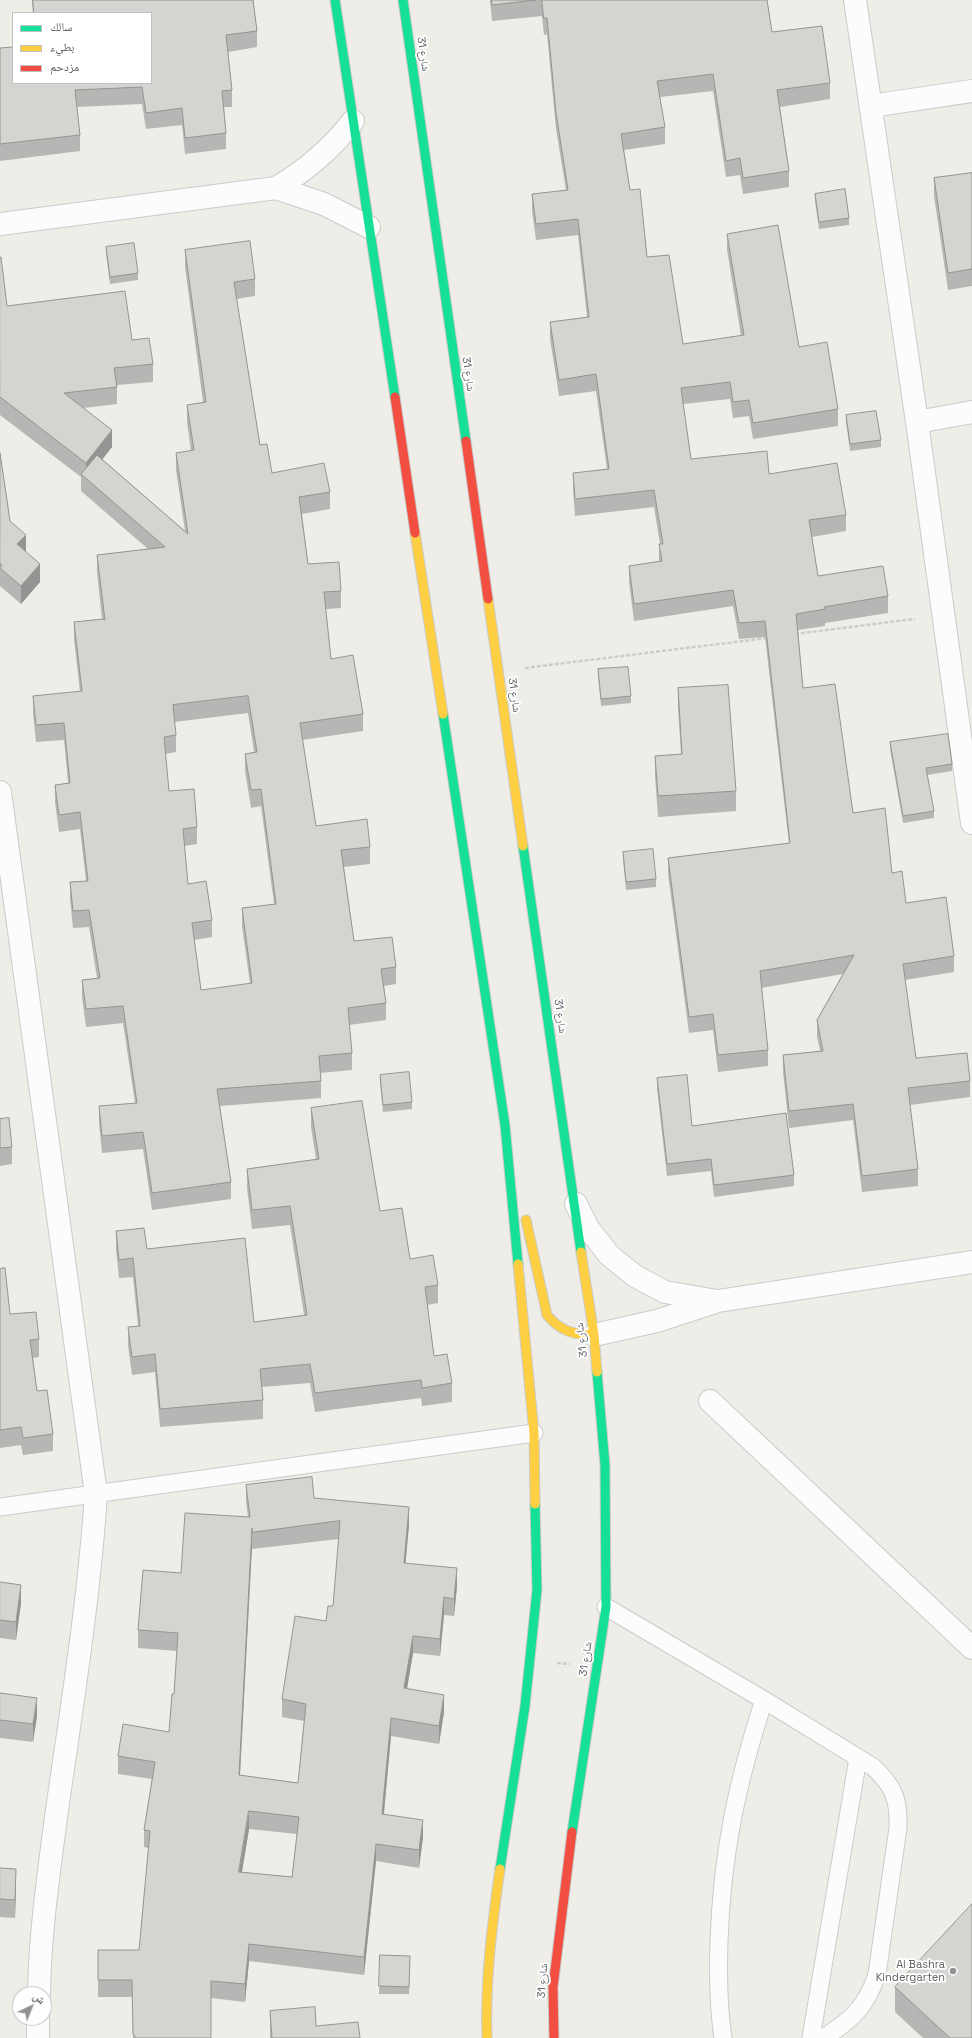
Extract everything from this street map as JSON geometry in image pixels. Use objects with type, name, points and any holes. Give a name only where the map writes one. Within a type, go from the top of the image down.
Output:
[{"type":"street","points":[[336,0],[505,1125],[534,1433],[537,1590],[525,1706],[495,1902],[486,2002],[487,2038]]},
{"type":"street","name":"شارع 31","points":[[403,0],[573,1198],[594,1334],[605,1465],[606,1607],[566,1871],[553,1987],[554,2038]]},
{"type":"street","points":[[855,0],[917,422],[972,822]]},
{"type":"street","points":[[871,106],[972,91]]},
{"type":"street","points":[[0,224],[276,188],[299,175],[319,159],[353,120]]},
{"type":"street","points":[[276,188],[324,204],[369,227]]},
{"type":"street","points":[[917,422],[972,412]]},
{"type":"street","points":[[0,792],[96,1494],[92,1557],[55,1827],[40,1953],[39,1986]]},
{"type":"street","points":[[505,1125],[547,1315],[554,1325],[576,1335],[594,1334],[657,1321],[718,1301],[972,1262]]},
{"type":"street","points":[[573,1198],[588,1228],[609,1255],[634,1276],[665,1292],[718,1301]]},
{"type":"street","points":[[710,1401],[972,1648]]},
{"type":"street","points":[[38,2026],[38,2038]]},
{"type":"lane","points":[[0,1507],[534,1433]]},
{"type":"lane","points":[[606,1607],[764,1700],[873,1767],[886,1779],[894,1794],[899,1811],[898,1828],[877,1974],[872,1990],[863,2005],[852,2018],[823,2038]]},
{"type":"lane","points":[[723,2038],[718,1963],[721,1901],[726,1849],[735,1799],[748,1749],[764,1700]]},
{"type":"lane","points":[[811,2038],[858,1758]]},
{"type":"path","points":[[787,635],[944,616]]},
{"type":"path","points":[[498,671],[772,637]]},
{"type":"path","points":[[530,1661],[597,1667]]},
{"type":"building","points":[[33,0],[253,0],[257,31],[226,35],[232,90],[222,91],[226,133],[185,138],[182,108],[146,113],[142,87],[75,90],[80,135],[0,144],[0,48],[12,47],[12,84],[152,84],[152,12],[34,12]]},
{"type":"building","points":[[492,0],[536,0],[492,5]]},
{"type":"building","points":[[542,0],[767,0],[772,32],[822,26],[830,83],[777,90],[789,171],[743,178],[740,158],[726,161],[713,74],[657,81],[665,127],[621,134],[630,190],[640,189],[647,257],[669,255],[683,344],[744,335],[727,234],[778,225],[799,347],[827,342],[838,409],[753,423],[749,400],[733,402],[730,382],[681,388],[691,459],[767,451],[769,474],[837,463],[846,515],[809,520],[818,576],[883,566],[888,596],[824,607],[825,609],[796,614],[803,688],[835,684],[853,813],[885,808],[892,873],[902,871],[906,903],[946,897],[954,956],[903,964],[916,1058],[967,1053],[970,1081],[908,1088],[918,1169],[862,1176],[853,1104],[789,1111],[783,1055],[823,1051],[817,1020],[854,955],[760,971],[768,1050],[718,1055],[713,1014],[689,1017],[668,858],[790,843],[765,621],[739,623],[733,590],[634,604],[629,566],[662,561],[659,544],[663,544],[654,490],[575,499],[573,473],[609,469],[596,374],[559,380],[550,322],[589,317],[578,219],[536,224],[532,194],[568,190],[556,113],[547,18],[544,18]]},
{"type":"building","points":[[972,173],[972,269],[948,273],[934,178]]},
{"type":"building","points":[[845,189],[849,218],[819,222],[815,194]]},
{"type":"building","points":[[250,241],[255,279],[234,282],[260,445],[267,444],[272,473],[324,463],[330,492],[299,497],[308,564],[339,562],[341,591],[324,592],[331,659],[353,655],[363,714],[300,723],[316,826],[367,819],[370,847],[341,850],[354,941],[392,937],[396,967],[381,969],[386,1003],[348,1008],[352,1053],[319,1056],[321,1081],[217,1089],[231,1182],[152,1193],[143,1132],[102,1136],[99,1106],[137,1103],[123,1006],[86,1009],[82,980],[100,978],[89,910],[73,911],[70,882],[88,881],[80,812],[59,815],[55,785],[70,783],[64,723],[36,725],[33,696],[82,691],[74,622],[105,620],[97,555],[165,547],[81,474],[97,455],[188,534],[176,453],[194,450],[187,405],[206,402],[185,250]],"holes":[[[248,696],[257,752],[245,754],[251,790],[261,789],[276,904],[242,908],[252,983],[201,990],[192,923],[212,920],[206,881],[188,884],[183,829],[197,827],[194,789],[169,791],[164,737],[176,735],[173,705]]]},
{"type":"building","points":[[134,243],[138,273],[110,277],[106,247]]},
{"type":"building","points":[[0,257],[7,306],[125,291],[132,340],[149,338],[153,364],[114,368],[117,387],[64,393],[112,430],[86,463],[0,397]]},
{"type":"building","points":[[876,411],[881,440],[850,444],[846,415]]},
{"type":"building","points":[[0,453],[10,521],[26,535],[17,544],[40,564],[21,586],[0,568],[2,565],[0,563]]},
{"type":"building","points":[[628,667],[631,696],[601,699],[598,669]]},
{"type":"building","points":[[728,685],[736,791],[658,796],[655,756],[682,754],[678,688]]},
{"type":"building","points":[[948,734],[952,764],[926,768],[934,811],[903,816],[890,742]]},
{"type":"building","points":[[653,849],[656,879],[626,882],[623,852]]},
{"type":"building","points":[[409,1072],[412,1102],[383,1105],[380,1075]]},
{"type":"building","points":[[687,1075],[692,1126],[786,1113],[794,1175],[714,1185],[711,1159],[667,1164],[657,1078]]},
{"type":"building","points":[[362,1101],[380,1211],[402,1208],[410,1259],[433,1255],[438,1285],[425,1287],[434,1356],[447,1354],[452,1383],[422,1388],[421,1380],[315,1393],[310,1364],[260,1369],[263,1400],[160,1409],[155,1354],[132,1357],[128,1327],[140,1326],[133,1258],[119,1260],[116,1231],[144,1228],[147,1249],[245,1238],[254,1322],[307,1315],[290,1206],[252,1210],[247,1169],[319,1159],[311,1108]]},
{"type":"building","points":[[9,1118],[12,1147],[0,1148],[0,1119]]},
{"type":"building","points":[[5,1268],[10,1314],[36,1312],[39,1339],[30,1340],[37,1391],[47,1390],[53,1434],[23,1438],[21,1427],[0,1430],[0,1269]]},
{"type":"building","points":[[312,1477],[314,1498],[409,1507],[404,1563],[457,1568],[454,1599],[444,1597],[440,1639],[413,1636],[404,1688],[444,1695],[439,1726],[391,1718],[382,1814],[423,1820],[419,1850],[376,1844],[364,1957],[249,1944],[245,1984],[211,1981],[211,2038],[136,2038],[133,2034],[132,1980],[98,1980],[98,1950],[139,1950],[150,1831],[144,1830],[155,1762],[118,1756],[123,1724],[169,1732],[172,1694],[174,1694],[178,1633],[138,1630],[143,1570],[181,1573],[185,1513],[250,1517],[246,1485]],"holes":[[[340,1521],[333,1606],[328,1606],[326,1621],[295,1616],[282,1699],[306,1704],[298,1783],[239,1775],[252,1528],[252,1532]],[[249,1811],[299,1817],[292,1877],[239,1872]]]},
{"type":"building","points":[[0,1582],[21,1585],[16,1622],[0,1620]]},
{"type":"building","points":[[0,1693],[37,1698],[33,1724],[0,1720]]},
{"type":"building","points":[[0,1868],[16,1869],[15,1900],[0,1899]]},
{"type":"building","name":"Al Bashra Kindergarten","points":[[972,1904],[972,2038],[950,2038],[895,1987]]},
{"type":"building","points":[[380,1955],[410,1956],[409,1987],[379,1986]]},
{"type":"building","points":[[315,2007],[316,2026],[358,2022],[360,2038],[272,2038],[270,2011]]},
{"type":"traffic: fast","points":[[335,0],[395,397]]},
{"type":"traffic: fast","points":[[403,0],[466,441]]},
{"type":"traffic: fast","points":[[443,714],[505,1125],[518,1264]]},
{"type":"traffic: fast","points":[[523,846],[581,1252]]},
{"type":"traffic: fast","points":[[572,1832],[606,1607],[605,1465],[597,1372]]},
{"type":"traffic: fast","points":[[500,1869],[525,1706],[537,1590],[535,1504]]},
{"type":"traffic: slow","points":[[415,533],[443,714]]},
{"type":"traffic: slow","points":[[488,599],[523,846]]},
{"type":"traffic: slow","points":[[526,1220],[547,1315],[557,1325],[568,1331],[594,1335]]},
{"type":"traffic: slow","points":[[581,1252],[594,1335],[597,1372]]},
{"type":"traffic: slow","points":[[518,1264],[534,1433],[535,1504]]},
{"type":"traffic: slow","points":[[487,2038],[487,1996],[490,1954],[500,1869]]},
{"type":"traffic: jam","points":[[395,397],[415,533]]},
{"type":"traffic: jam","points":[[466,441],[488,599]]},
{"type":"traffic: jam","points":[[554,2038],[553,1987],[572,1832]]},
{"type":"place","name":"Al Bashra Kindergarten","points":[[953,1971]]}]
